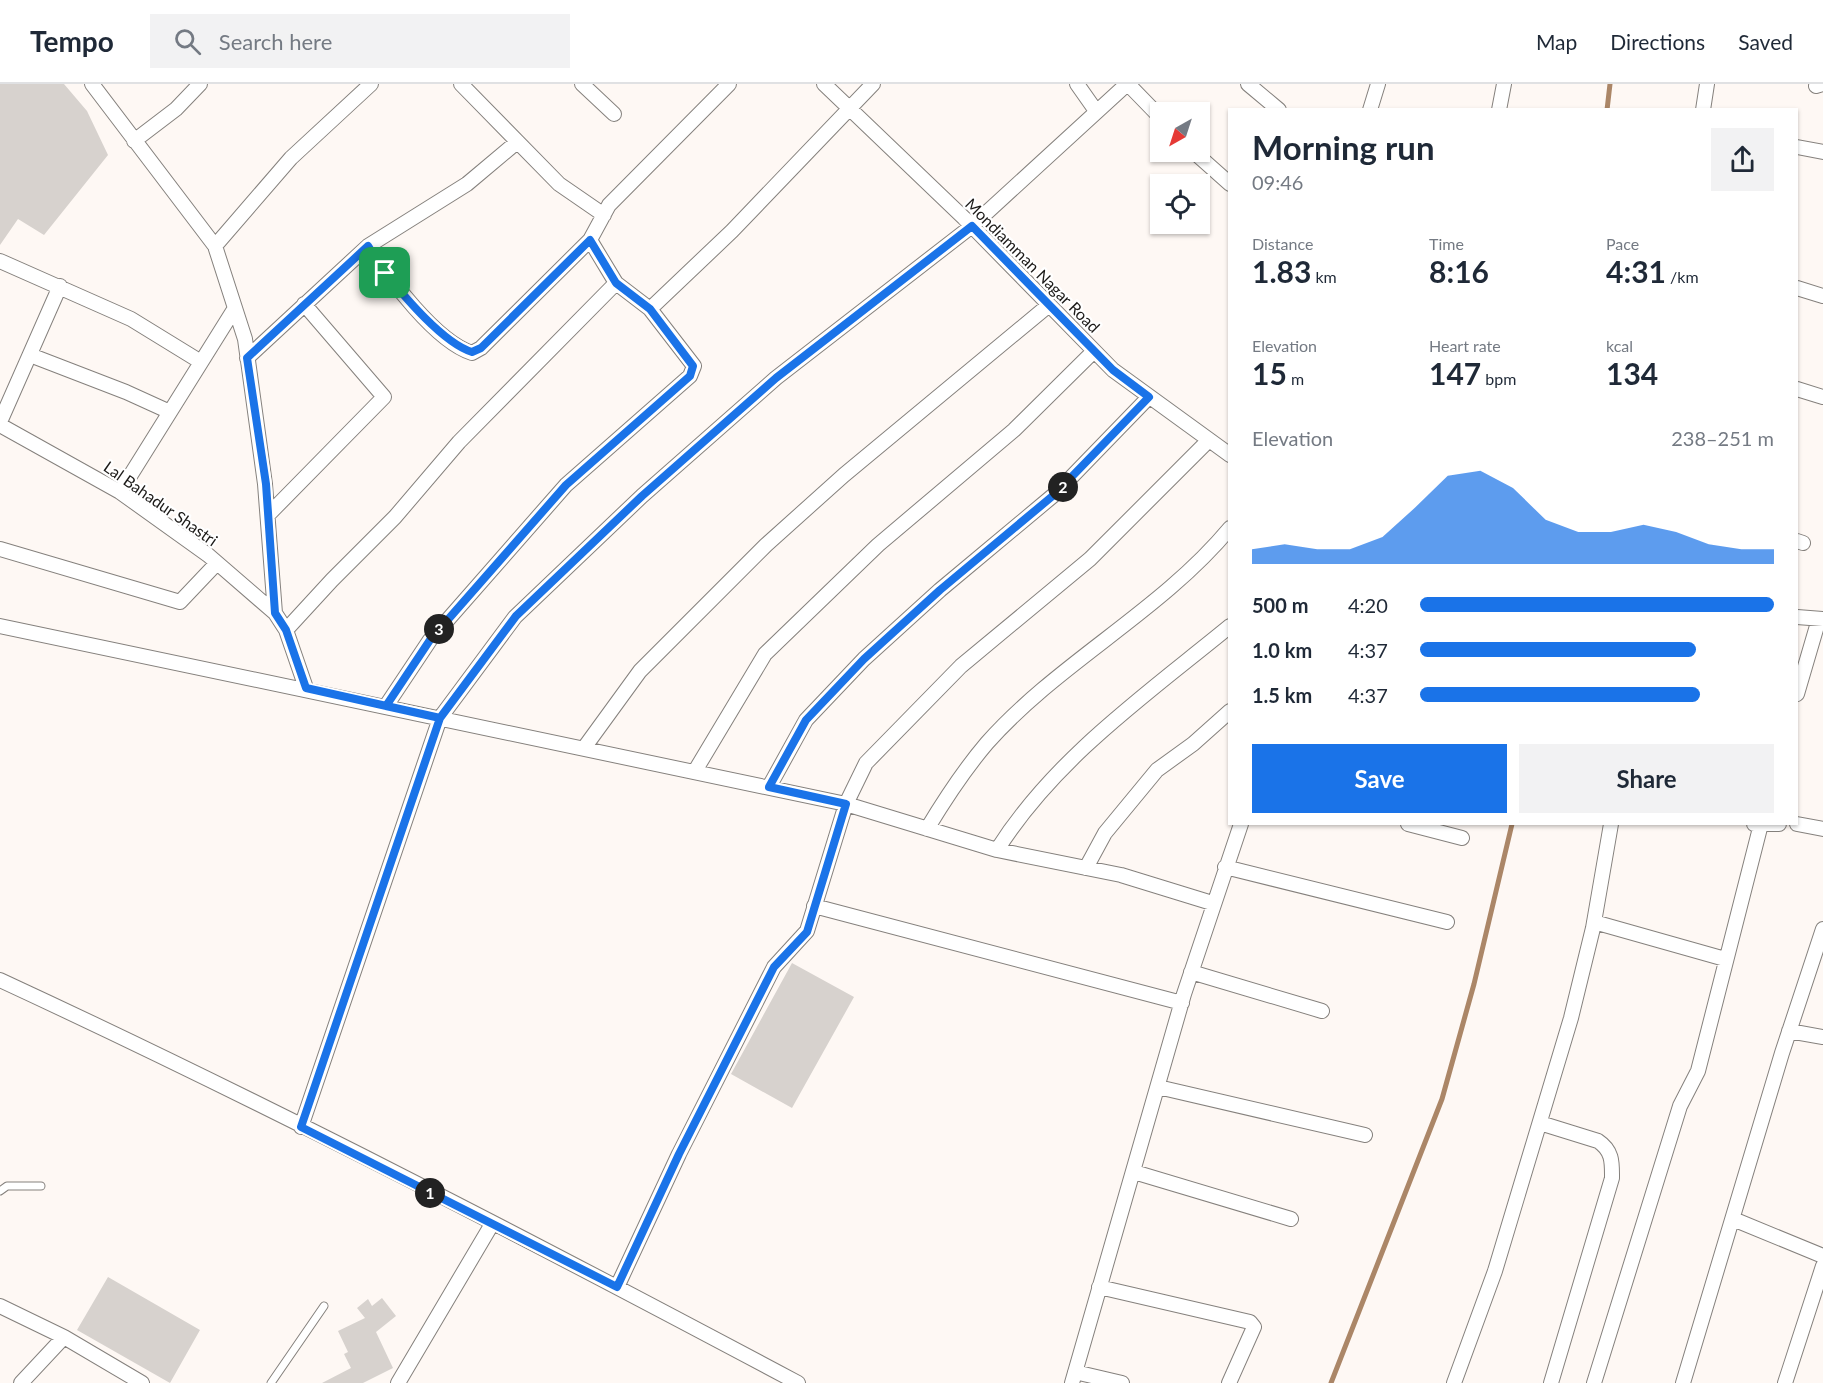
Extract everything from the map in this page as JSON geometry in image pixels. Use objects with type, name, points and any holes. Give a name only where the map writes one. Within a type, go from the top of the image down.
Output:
[{"type":"street","points":[[92,84],[215,246],[235,308],[247,358],[268,515],[275,613]]},
{"type":"street","points":[[134,141],[176,109],[200,84]]},
{"type":"street","points":[[215,246],[291,158],[371,84]]},
{"type":"street","points":[[461,84],[559,184],[604,215]]},
{"type":"street","points":[[582,84],[614,114]]},
{"type":"street","points":[[368,246],[385,273],[419,312],[463,350],[472,352],[481,348],[590,240],[609,206],[729,84]]},
{"type":"street","name":"Mondiamman Nagar Road","points":[[824,84],[972,226],[1113,370],[1228,454]]},
{"type":"street","points":[[650,309],[732,231],[873,84]]},
{"type":"street","points":[[1077,84],[1096,111]]},
{"type":"street","points":[[301,1127],[440,718],[516,616],[642,496],[776,378],[972,226],[1128,84],[1150,107]]},
{"type":"street","points":[[1248,84],[1277,108]]},
{"type":"street","points":[[1371,108],[1378,84]]},
{"type":"street","points":[[1499,108],[1504,84]]},
{"type":"street","points":[[1703,108],[1707,84]]},
{"type":"street","points":[[247,358],[368,246],[467,184],[517,142]]},
{"type":"street","points":[[1798,147],[1823,152]]},
{"type":"street","points":[[1205,162],[1228,182]]},
{"type":"street","points":[[386,706],[430,640],[566,485],[690,376],[693,366],[688,356],[650,309],[616,283],[590,240]]},
{"type":"street","points":[[0,261],[131,319],[201,362]]},
{"type":"street","points":[[286,630],[395,517],[459,442],[616,283]]},
{"type":"street","points":[[0,423],[60,286]]},
{"type":"street","points":[[1798,288],[1823,296]]},
{"type":"street","points":[[268,515],[384,397],[304,304]]},
{"type":"street","points":[[584,748],[640,671],[766,545],[844,475],[1049,305]]},
{"type":"street","points":[[120,492],[235,308]]},
{"type":"street","points":[[695,771],[765,654],[878,546],[1014,430],[1094,351]]},
{"type":"street","points":[[30,355],[170,412]]},
{"type":"street","points":[[1798,389],[1823,397]]},
{"type":"street","points":[[769,787],[806,720],[864,659],[940,590],[1055,494],[1149,397]]},
{"type":"street","name":"Lal Bahadur Shastri","points":[[0,423],[120,492],[217,563],[275,613],[286,630],[306,688]]},
{"type":"street","points":[[617,1287],[679,1154],[769,978],[787,950],[807,932],[846,804],[866,763],[962,666],[1090,559],[1209,440]]},
{"type":"street","points":[[927,829],[954,783],[988,742],[1040,693],[1167,590],[1228,530]]},
{"type":"street","points":[[0,549],[180,602],[217,563]]},
{"type":"street","points":[[1798,617],[1821,619],[1798,691]]},
{"type":"street","points":[[0,626],[306,688],[846,804],[997,850],[1121,875],[1212,903]]},
{"type":"street","points":[[997,850],[1017,818],[1084,746],[1228,628]]},
{"type":"street","points":[[1086,868],[1105,833],[1157,770],[1193,744],[1228,713]]},
{"type":"street","points":[[1798,824],[1823,829]]},
{"type":"street","points":[[1122,1383],[1073,1378],[1191,972],[1212,903],[1241,825]]},
{"type":"street","points":[[1412,825],[1462,838]]},
{"type":"street","points":[[1454,1383],[1495,1271],[1571,1018],[1594,922],[1611,825]]},
{"type":"street","points":[[1594,1383],[1680,1106],[1698,1071],[1758,825]]},
{"type":"street","points":[[1225,867],[1447,922]]},
{"type":"street","points":[[814,906],[1182,1003]]},
{"type":"street","points":[[1594,922],[1725,958]]},
{"type":"street","points":[[1683,1383],[1789,1031],[1823,929]]},
{"type":"street","points":[[1191,972],[1322,1011]]},
{"type":"street","points":[[0,980],[99,1026],[301,1127],[617,1287],[798,1383]]},
{"type":"street","points":[[1789,1031],[1823,1037]]},
{"type":"street","points":[[1158,1087],[1365,1136]]},
{"type":"street","points":[[1540,1123],[1599,1141],[1606,1146],[1612,1159],[1612,1178],[1551,1383]]},
{"type":"street","points":[[1134,1172],[1291,1219]]},
{"type":"street","points":[[1733,1219],[1823,1256]]},
{"type":"street","points":[[398,1383],[492,1224]]},
{"type":"street","points":[[1785,1383],[1821,1276]]},
{"type":"street","points":[[1099,1287],[1250,1322],[1254,1327],[1229,1383]]},
{"type":"street","points":[[0,1306],[63,1337],[142,1383]]},
{"type":"street","points":[[21,1383],[63,1337]]},
{"type":"lane","points":[[0,1191],[7,1186],[41,1186]]},
{"type":"lane","points":[[271,1383],[324,1306]]},
{"type":"building","points":[[0,84],[64,84],[87,111],[108,155],[44,235],[18,219],[0,245]]},
{"type":"building","points":[[792,963],[854,997],[792,1108],[731,1074]]},
{"type":"building","points":[[108,1277],[200,1330],[170,1383],[77,1330]]},
{"type":"building","points":[[382,1298],[396,1316],[376,1332],[393,1368],[363,1383],[322,1383],[351,1368],[344,1354],[348,1352],[338,1331],[365,1318],[357,1308],[368,1299],[372,1306]]},
{"type":"waterway","points":[[1607,108],[1610,84]]},
{"type":"waterway","points":[[1331,1383],[1442,1099],[1474,984],[1512,825]]},
{"type":"route","points":[[385,273],[368,246],[247,358],[266,484],[275,613],[286,630],[306,688],[440,718],[301,1127],[617,1287],[679,1154],[774,967],[787,950],[807,932],[846,804],[769,787],[806,720],[864,659],[940,590],[1055,494],[1107,443],[1149,397],[1113,370],[972,226],[776,378],[642,496],[516,616],[440,718],[386,706],[430,640],[480,580],[566,485],[690,376],[693,366],[688,356],[650,309],[616,283],[590,240],[526,300],[481,348],[472,352],[463,350],[427,320],[385,273]]}]
